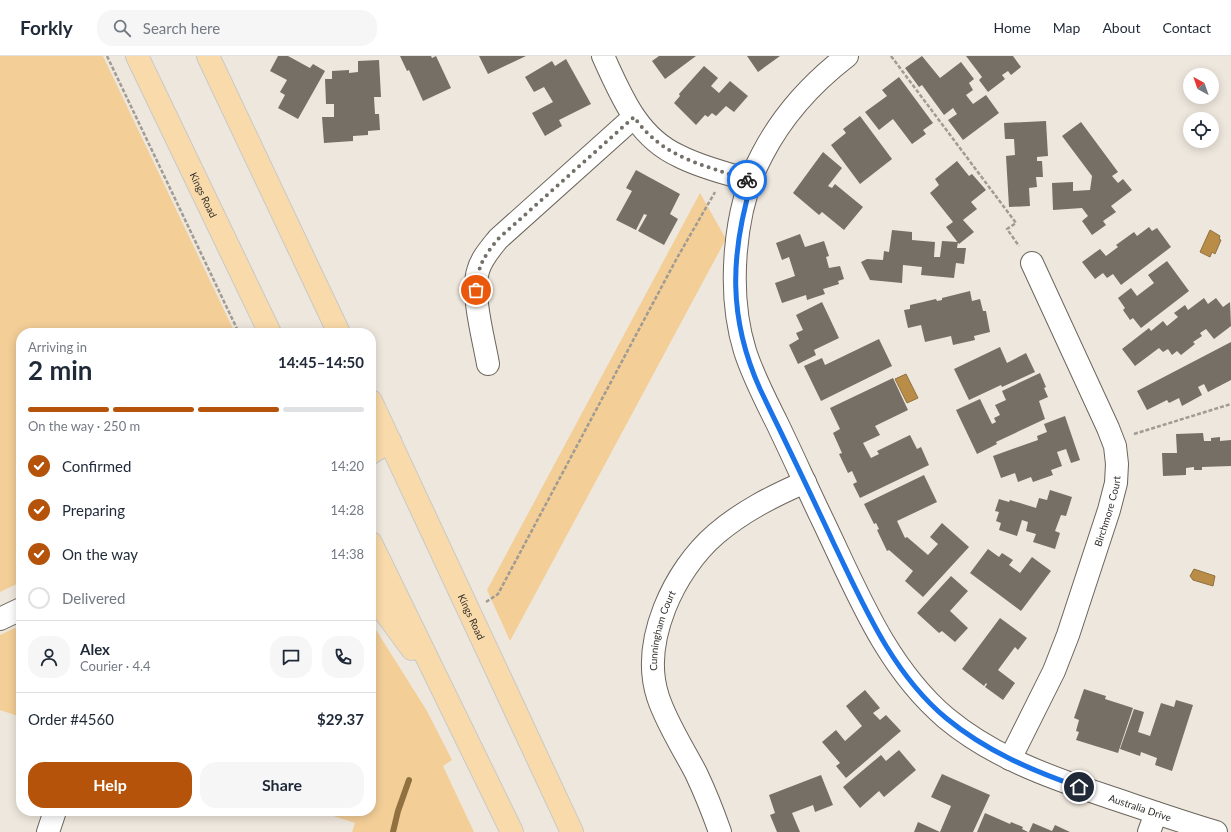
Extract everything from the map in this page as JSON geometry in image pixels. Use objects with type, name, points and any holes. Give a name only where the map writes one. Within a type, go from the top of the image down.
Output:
[{"type":"main road","name":"Kings Road","points":[[137,56],[268,328]]},
{"type":"main road","points":[[208,56],[337,328]]},
{"type":"main road","name":"Kings Road","points":[[376,424],[380,443],[572,832]]},
{"type":"main road","points":[[376,553],[512,832]]},
{"type":"main road","points":[[376,597],[384,611],[446,695]]},
{"type":"street","points":[[603,56],[622,98],[634,117],[644,131],[664,148],[702,166],[752,181]]},
{"type":"street","name":"Australia Drive","points":[[847,56],[821,78],[786,118],[760,158],[752,181],[738,235],[736,259],[736,296],[739,321],[744,347],[751,369],[870,619],[902,670],[927,700],[945,717],[972,738],[1010,759],[1152,822],[1216,832]]},
{"type":"street","points":[[488,364],[476,290],[478,271],[485,255],[498,239],[634,117]]},
{"type":"street","name":"Birchmore Court","points":[[1010,759],[1054,671],[1068,635],[1109,510],[1116,483],[1117,464],[1115,446],[1108,428],[1032,263]]},
{"type":"street","name":"Cunningham Court","points":[[720,832],[699,780],[664,713],[658,695],[652,659],[656,635],[664,610],[679,581],[698,553],[711,539],[752,507],[805,482]]},
{"type":"street","points":[[0,619],[16,611]]},
{"type":"street","points":[[48,832],[53,816]]},
{"type":"path","points":[[108,56],[237,328]]},
{"type":"path","points":[[891,56],[1016,223],[1007,229],[1032,263]]},
{"type":"path","points":[[482,604],[494,599],[498,594],[697,221],[717,190],[731,174]]},
{"type":"path","points":[[1134,434],[1231,404]]},
{"type":"shaded area","points":[[0,56],[103,56],[233,328],[16,328],[16,584],[0,592]]},
{"type":"shaded area","points":[[700,193],[726,239],[510,641],[487,590]]},
{"type":"shaded area","points":[[1210,230],[1220,236],[1219,239],[1221,240],[1215,254],[1212,252],[1210,257],[1200,252]]},
{"type":"shaded area","points":[[906,374],[918,398],[907,403],[895,379]]},
{"type":"shaded area","points":[[1194,569],[1215,576],[1213,586],[1193,580],[1190,576]]},
{"type":"shaded area","points":[[16,627],[16,715],[0,710],[0,635]]},
{"type":"shaded area","points":[[376,630],[427,711],[452,760],[443,766],[474,832],[352,832],[355,823],[333,816],[376,816]]},
{"type":"building","points":[[278,56],[288,56],[310,68],[313,64],[325,71],[298,119],[278,108],[285,95],[280,92],[287,80],[270,71]]},
{"type":"building","points":[[400,56],[431,56],[432,58],[436,56],[451,88],[423,101],[409,70],[407,71]]},
{"type":"building","points":[[479,56],[526,56],[488,74]]},
{"type":"building","points":[[659,56],[696,56],[665,79],[652,61]]},
{"type":"building","points":[[747,56],[780,56],[758,72]]},
{"type":"building","points":[[922,56],[940,78],[961,62],[974,79],[969,83],[973,90],[966,95],[973,104],[986,95],[999,113],[963,140],[948,120],[957,114],[953,108],[944,115],[922,85],[919,87],[905,68]]},
{"type":"building","points":[[966,56],[1013,56],[1021,67],[1011,75],[1008,71],[1002,75],[1005,79],[988,92],[979,80],[982,77]]},
{"type":"building","points":[[566,59],[591,104],[559,120],[562,126],[545,136],[532,113],[553,102],[544,87],[534,92],[525,77],[552,61],[555,66]]},
{"type":"building","points":[[379,60],[381,97],[374,97],[375,114],[379,114],[380,130],[368,131],[368,135],[353,136],[353,141],[324,143],[322,117],[334,117],[334,104],[326,104],[325,79],[332,79],[332,71],[349,70],[349,73],[358,72],[358,61]]},
{"type":"building","points":[[704,66],[718,78],[711,86],[719,93],[730,81],[748,96],[734,112],[726,106],[716,116],[712,113],[708,117],[705,115],[696,125],[674,103],[680,96],[679,94]]},
{"type":"building","points":[[899,77],[933,123],[923,130],[926,134],[912,144],[893,119],[879,130],[865,112],[887,96],[882,90]]},
{"type":"building","points":[[860,116],[892,159],[860,184],[831,145],[846,133],[843,129]]},
{"type":"building","points":[[1046,121],[1048,156],[1037,157],[1037,161],[1042,161],[1043,177],[1036,177],[1037,187],[1029,188],[1030,206],[1009,207],[1006,156],[1015,155],[1014,139],[1005,139],[1004,123]]},
{"type":"building","points":[[1081,122],[1118,172],[1112,176],[1118,183],[1123,179],[1132,190],[1111,206],[1116,212],[1103,221],[1106,225],[1092,235],[1082,221],[1088,216],[1082,208],[1053,210],[1052,183],[1073,182],[1073,191],[1090,190],[1092,176],[1062,136]]},
{"type":"building","points":[[823,152],[842,168],[828,186],[832,188],[835,184],[863,207],[844,230],[822,212],[819,215],[793,193]]},
{"type":"building","points":[[957,161],[969,176],[972,174],[986,190],[971,202],[977,209],[963,220],[974,232],[959,244],[946,227],[953,222],[930,193],[939,185],[935,179]]},
{"type":"building","points":[[636,170],[680,194],[670,214],[678,219],[664,245],[638,231],[647,215],[644,214],[636,230],[616,220],[632,191],[626,188]]},
{"type":"building","points":[[1149,227],[1152,231],[1157,228],[1171,247],[1121,285],[1113,274],[1107,278],[1103,273],[1095,279],[1082,262],[1100,249],[1106,256],[1118,247],[1116,245],[1134,232],[1137,236]]},
{"type":"building","points":[[892,230],[912,232],[912,240],[935,242],[934,257],[940,257],[942,241],[958,242],[957,248],[966,248],[964,264],[956,263],[954,278],[921,275],[922,267],[903,265],[902,283],[870,280],[861,262],[867,259],[883,260],[884,251],[889,252]]},
{"type":"building","points":[[800,234],[805,247],[824,241],[829,256],[826,257],[829,268],[840,266],[844,279],[838,281],[839,284],[823,289],[825,294],[807,300],[806,295],[782,303],[775,283],[795,276],[789,257],[782,260],[776,243]]},
{"type":"building","points":[[1167,261],[1189,291],[1141,328],[1133,318],[1130,320],[1123,310],[1125,308],[1118,298],[1131,288],[1137,296],[1154,283],[1148,275]]},
{"type":"building","points":[[970,291],[972,301],[980,299],[983,311],[986,311],[990,332],[974,336],[975,340],[953,345],[951,336],[925,342],[921,325],[908,328],[904,310],[910,309],[910,305],[936,299],[937,301],[942,300],[942,298]]},
{"type":"building","points":[[1204,298],[1208,304],[1216,298],[1223,307],[1230,302],[1231,326],[1214,339],[1206,329],[1200,333],[1202,336],[1193,342],[1195,344],[1181,355],[1177,351],[1172,355],[1168,349],[1163,352],[1159,348],[1135,366],[1122,349],[1149,328],[1151,331],[1163,321],[1167,326],[1178,317],[1174,313],[1185,305],[1188,310]]},
{"type":"building","points":[[822,302],[839,338],[814,350],[816,355],[798,364],[789,345],[799,339],[796,333],[803,330],[796,315]]},
{"type":"building","points":[[879,339],[892,366],[821,401],[804,366],[822,358],[825,365]]},
{"type":"building","points":[[1231,342],[1231,380],[1208,392],[1204,384],[1198,387],[1202,395],[1182,406],[1179,398],[1169,403],[1167,400],[1147,410],[1137,391]]},
{"type":"building","points":[[1000,347],[1007,363],[1026,353],[1035,372],[1002,387],[1001,385],[969,400],[954,369]]},
{"type":"building","points":[[1040,373],[1046,387],[1044,388],[1048,397],[1039,401],[1045,419],[996,442],[997,444],[977,454],[956,410],[980,399],[992,424],[996,422],[994,418],[1000,415],[995,405],[1006,400],[1002,391]]},
{"type":"building","points":[[893,378],[908,410],[875,426],[880,435],[863,443],[871,458],[879,454],[877,451],[910,435],[917,449],[921,447],[929,465],[860,498],[853,484],[857,482],[852,471],[848,473],[839,454],[842,453],[833,433],[840,429],[830,408]]},
{"type":"building","points":[[1065,416],[1080,460],[1071,463],[1066,449],[1057,452],[1062,466],[1051,470],[1053,475],[1033,482],[1031,477],[1018,482],[1015,473],[1001,478],[993,456],[1038,440],[1037,436],[1047,432],[1044,424]]},
{"type":"building","points":[[1203,433],[1204,441],[1211,441],[1211,438],[1220,437],[1220,441],[1231,440],[1231,466],[1202,467],[1202,470],[1194,470],[1194,467],[1186,468],[1186,475],[1163,476],[1162,453],[1177,453],[1176,434]]},
{"type":"building","points":[[924,475],[937,502],[897,521],[905,538],[907,537],[928,555],[938,544],[930,537],[942,523],[969,547],[923,597],[905,581],[913,571],[889,550],[887,551],[877,530],[879,529],[876,523],[874,524],[864,504]]},
{"type":"building","points":[[1050,490],[1072,497],[1066,516],[1061,515],[1055,531],[1060,533],[1055,549],[1033,542],[1036,534],[1026,531],[1028,522],[1022,520],[1017,536],[999,530],[1001,523],[996,521],[999,512],[995,511],[999,499],[1009,502],[1010,500],[1036,508],[1039,498],[1047,500]]},
{"type":"building","points":[[988,549],[999,557],[1002,553],[1013,560],[1009,565],[1020,573],[1032,557],[1051,571],[1021,611],[970,573]]},
{"type":"building","points":[[951,576],[968,591],[950,611],[968,628],[955,642],[942,631],[939,633],[917,613]]},
{"type":"building","points":[[1000,618],[1027,638],[1018,650],[1015,647],[998,670],[1015,683],[1003,700],[985,687],[987,684],[986,683],[984,686],[962,669]]},
{"type":"building","points":[[1084,689],[1106,696],[1105,699],[1133,708],[1118,753],[1076,740],[1079,732],[1076,731],[1079,720],[1074,718]]},
{"type":"building","points":[[865,690],[880,708],[873,713],[880,720],[886,715],[901,731],[846,778],[836,766],[840,763],[822,742],[836,730],[845,741],[862,726],[846,706]]},
{"type":"building","points":[[1176,700],[1193,705],[1172,771],[1155,765],[1157,758],[1141,752],[1140,756],[1120,749],[1134,709],[1144,712],[1138,732],[1150,736],[1161,703],[1174,707]]},
{"type":"building","points":[[899,750],[916,770],[884,797],[879,791],[860,808],[843,787],[881,755],[886,761]]},
{"type":"building","points":[[942,774],[990,795],[973,832],[940,832],[951,806],[931,797]]},
{"type":"building","points":[[821,775],[833,805],[815,812],[813,805],[792,813],[800,832],[777,832],[770,815],[775,813],[769,795]]},
{"type":"building","points":[[985,813],[1010,824],[1011,822],[1023,827],[1022,829],[1028,832],[977,832]]},
{"type":"building","points":[[918,822],[940,832],[914,832]]},
{"type":"building","points":[[1033,823],[1052,831],[1055,825],[1070,832],[1029,832]]},
{"type":"waterway","points":[[393,832],[398,811],[409,780]]},
{"type":"way so far","points":[[476,290],[478,271],[485,255],[498,239],[634,117],[644,131],[664,148],[702,166],[747,180]]},
{"type":"route","points":[[747,180],[752,181],[743,210],[738,235],[735,285],[736,302],[744,347],[751,369],[760,389],[870,619],[894,660],[927,700],[945,717],[988,748],[1032,770],[1079,787]]}]
